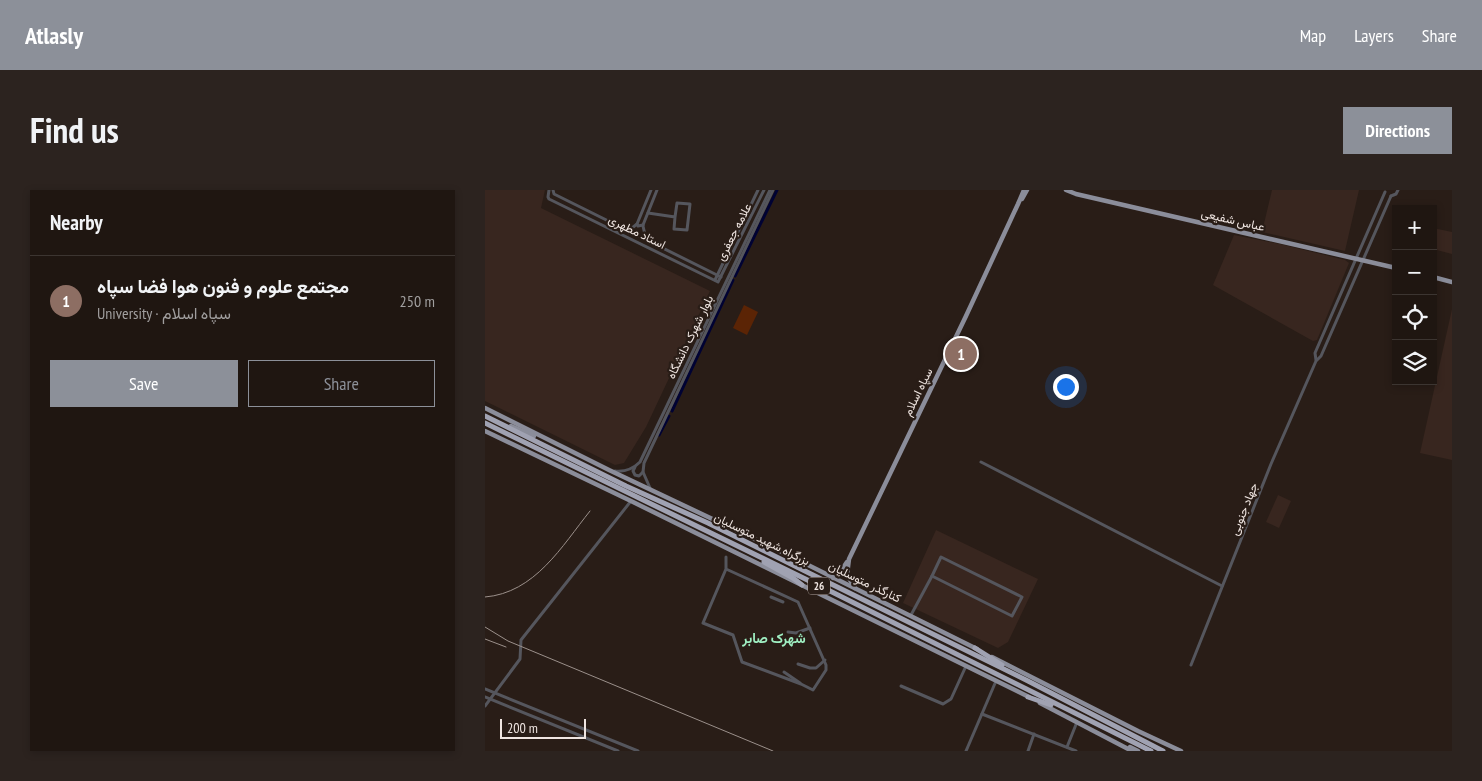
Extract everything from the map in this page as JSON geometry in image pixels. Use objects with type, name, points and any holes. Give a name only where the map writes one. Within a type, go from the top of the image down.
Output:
[{"type":"highway","name":"بزرگراه شهید متوسلیان","points":[[485,416],[626,486],[708,523],[1028,681],[1163,751]]},
{"type":"highway","name":"بزرگراه شهید متوسلیان","points":[[485,423],[745,549],[1151,751]]},
{"type":"highway","points":[[745,549],[802,585]]},
{"type":"highway","points":[[975,648],[1028,681]]},
{"type":"highway","points":[[1028,697],[1072,713]]},
{"type":"main road","name":"عباس شفیعی","points":[[1067,190],[1076,194],[1392,266]]},
{"type":"main road","name":"عباس شفیعی","points":[[1070,190],[1359,259]]},
{"type":"main road","name":"سپاه اسلام","points":[[833,578],[837,577],[849,559],[1018,204],[1026,191]]},
{"type":"main road","points":[[1437,277],[1452,281]]},
{"type":"main road","name":"کنارگذر متوسلیان","points":[[485,408],[651,491],[731,527],[911,615],[1181,751]]},
{"type":"main road","points":[[494,420],[563,447]]},
{"type":"main road","points":[[485,430],[966,666],[1132,751]]},
{"type":"main road","points":[[849,559],[847,575],[856,589]]},
{"type":"main road","points":[[1142,733],[1176,751]]},
{"type":"main road","points":[[1101,735],[1138,751]]},
{"type":"street","name":"استاد مطهری","points":[[549,190],[548,199],[717,281]]},
{"type":"street","points":[[624,229],[632,228],[637,224],[651,190]]},
{"type":"street","points":[[646,240],[643,225],[657,190]]},
{"type":"street","name":"علامه جعفری","points":[[717,281],[758,190]]},
{"type":"street","name":"علامه جعفری","points":[[719,276],[765,190]]},
{"type":"street","name":"بلوار شهرک دانشگاه","points":[[635,467],[640,462],[772,190]]},
{"type":"street","points":[[1384,191],[1391,196],[1396,194],[1398,190]]},
{"type":"street","name":"جهاد جنوبی","points":[[1191,665],[1271,464],[1316,360],[1321,356],[1384,191]]},
{"type":"street","name":"استاد مطهری","points":[[554,192],[719,276]]},
{"type":"street","name":"جهاد جنوبی","points":[[1316,360],[1315,353],[1391,196]]},
{"type":"street","points":[[645,203],[651,205]]},
{"type":"street","points":[[677,203],[689,204],[687,230],[675,229],[675,217],[677,203]]},
{"type":"street","points":[[648,213],[675,217]]},
{"type":"street","points":[[637,224],[641,227],[643,225]]},
{"type":"street","name":"بلوار شهرک دانشگاه","points":[[643,472],[644,463],[665,411]]},
{"type":"street","points":[[981,462],[1222,586]]},
{"type":"street","points":[[609,470],[624,471],[635,467]]},
{"type":"street","points":[[635,467],[633,471],[635,475],[639,476],[643,472]]},
{"type":"street","points":[[643,472],[651,491]]},
{"type":"street","points":[[485,706],[519,659],[521,640],[631,501]]},
{"type":"street","points":[[726,557],[726,569],[703,623],[733,635],[742,662],[813,690],[826,670],[826,665],[798,602],[726,569]]},
{"type":"street","points":[[911,615],[941,557],[1022,598],[1012,616],[932,576]]},
{"type":"street","points":[[777,601],[780,594]]},
{"type":"street","points":[[771,596],[777,601],[783,602]]},
{"type":"street","points":[[788,632],[796,633],[810,628]]},
{"type":"street","points":[[798,664],[815,668],[825,660]]},
{"type":"street","points":[[901,686],[943,704],[951,699],[966,666]]},
{"type":"street","points":[[784,672],[801,684]]},
{"type":"street","points":[[966,751],[996,681]]},
{"type":"street","points":[[485,689],[638,751]]},
{"type":"street","points":[[485,697],[618,751]]},
{"type":"street","points":[[982,714],[1077,751]]},
{"type":"street","points":[[1067,747],[1077,722]]},
{"type":"street","points":[[1028,751],[1034,734]]},
{"type":"street","points":[[613,749],[616,742]]},
{"type":"shaded area","points":[[485,190],[545,190],[541,208],[710,291],[646,427],[624,463],[615,465],[485,401]]},
{"type":"shaded area","points":[[1272,190],[1359,190],[1345,251],[1262,232]]},
{"type":"shaded area","points":[[1437,229],[1452,232],[1452,254],[1437,250]]},
{"type":"shaded area","points":[[1234,235],[1280,244],[1345,260],[1349,263],[1317,340],[1313,341],[1213,285]]},
{"type":"shaded area","points":[[744,305],[758,312],[747,335],[733,328]]},
{"type":"shaded area","points":[[1452,309],[1452,460],[1420,453],[1435,385],[1437,385],[1437,376]]},
{"type":"shaded area","points":[[1278,495],[1291,501],[1279,528],[1266,522]]},
{"type":"shaded area","points":[[936,530],[1038,579],[1008,642],[998,648],[903,603]]},
{"type":"waterway","points":[[735,276],[777,190]]},
{"type":"waterway","points":[[672,411],[733,280]]},
{"type":"waterway","points":[[659,435],[669,416]]},
{"type":"railway","points":[[485,597],[503,594],[519,587],[533,577],[558,553],[590,511]]},
{"type":"railway","points":[[485,627],[508,641],[773,751]]},
{"type":"railway","points":[[485,639],[506,647]]},
{"type":"place","name":"مجتمع علوم و فنون هوا فضا سپاه","points":[[961,354]]},
{"type":"district","name":"شهرک صابر","points":[[774,638]]}]
